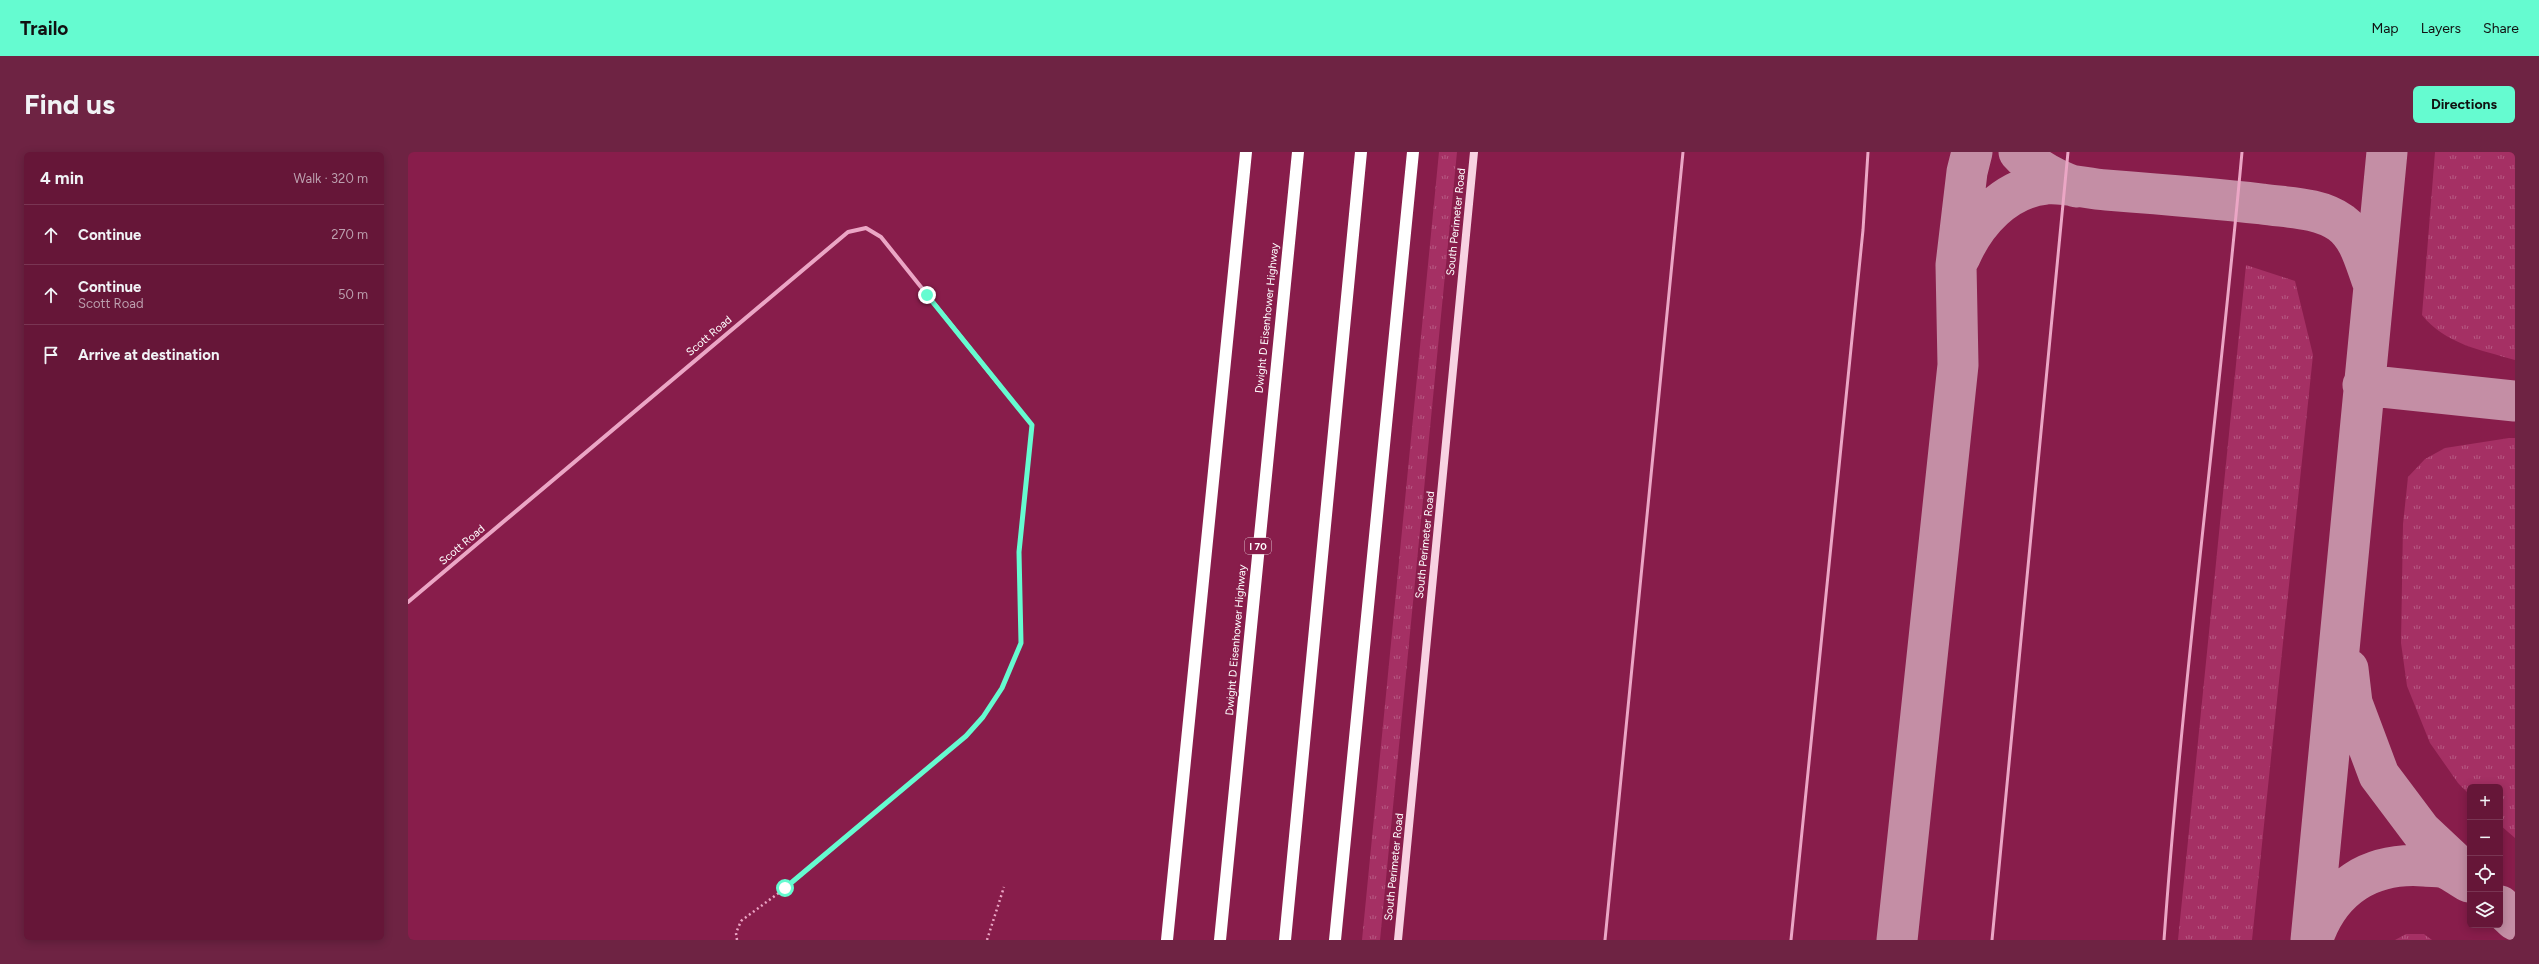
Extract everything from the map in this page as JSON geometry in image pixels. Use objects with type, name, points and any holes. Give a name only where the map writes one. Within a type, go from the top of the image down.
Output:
[{"type":"highway","points":[[1167,940],[1246,152]]},
{"type":"highway","name":"Dwight D Eisenhower Highway","points":[[1220,940],[1298,152]]},
{"type":"highway","points":[[1285,940],[1361,152]]},
{"type":"highway","points":[[1335,940],[1413,152]]},
{"type":"street","name":"South Perimeter Road","points":[[1398,940],[1474,152]]},
{"type":"street","name":"Scott Road","points":[[408,602],[848,232],[866,228],[881,237],[1002,388]]},
{"type":"lane","points":[[1605,940],[1683,152]]},
{"type":"lane","points":[[1791,940],[1863,230],[1868,152]]},
{"type":"lane","points":[[1992,940],[2068,152]]},
{"type":"lane","points":[[2164,940],[2174,801],[2190,664],[2202,526],[2242,152]]},
{"type":"path","points":[[737,940],[736,933],[741,921],[796,880],[966,736],[983,717],[1002,688],[1021,643],[1019,552],[1032,425],[1002,388]]},
{"type":"path","points":[[987,940],[1004,888]]},
{"type":"green space","points":[[1439,152],[1457,152],[1380,940],[1362,940]]},
{"type":"green space","points":[[2435,152],[2515,152],[2515,360],[2464,345],[2441,333],[2422,315]]},
{"type":"green space","points":[[2246,265],[2295,281],[2313,355],[2252,940],[2178,940]]},
{"type":"green space","points":[[2515,438],[2515,838],[2503,828],[2503,784],[2467,784],[2467,792],[2458,783],[2430,743],[2407,686],[2401,643],[2403,524],[2408,477],[2425,459],[2445,448]]},
{"type":"green space","points":[[2406,934],[2424,934],[2432,940],[2395,940]]},
{"type":"taxiway","points":[[1897,940],[1958,365],[1956,265],[1967,172],[1972,152]]},
{"type":"taxiway","points":[[2019,152],[2045,173],[2076,187]]},
{"type":"taxiway","points":[[2311,940],[2387,152]]},
{"type":"taxiway","points":[[1960,257],[1974,231],[1993,209],[2005,200],[2017,192],[2031,187],[2046,184],[2059,184],[2262,204],[2303,209],[2323,214],[2341,223],[2353,235],[2361,250],[2373,283]]},
{"type":"taxiway","points":[[2363,385],[2515,401]]},
{"type":"taxiway","points":[[2348,669],[2352,703],[2379,775],[2421,831],[2467,874]]},
{"type":"taxiway","points":[[2313,938],[2330,905],[2355,881],[2370,874],[2387,868],[2405,866],[2440,867],[2448,869],[2467,881]]},
{"type":"taxiway","points":[[2503,909],[2515,920]]},
{"type":"route","points":[[785,888],[966,736],[983,717],[1002,688],[1021,643],[1019,552],[1032,425],[927,295]]}]
